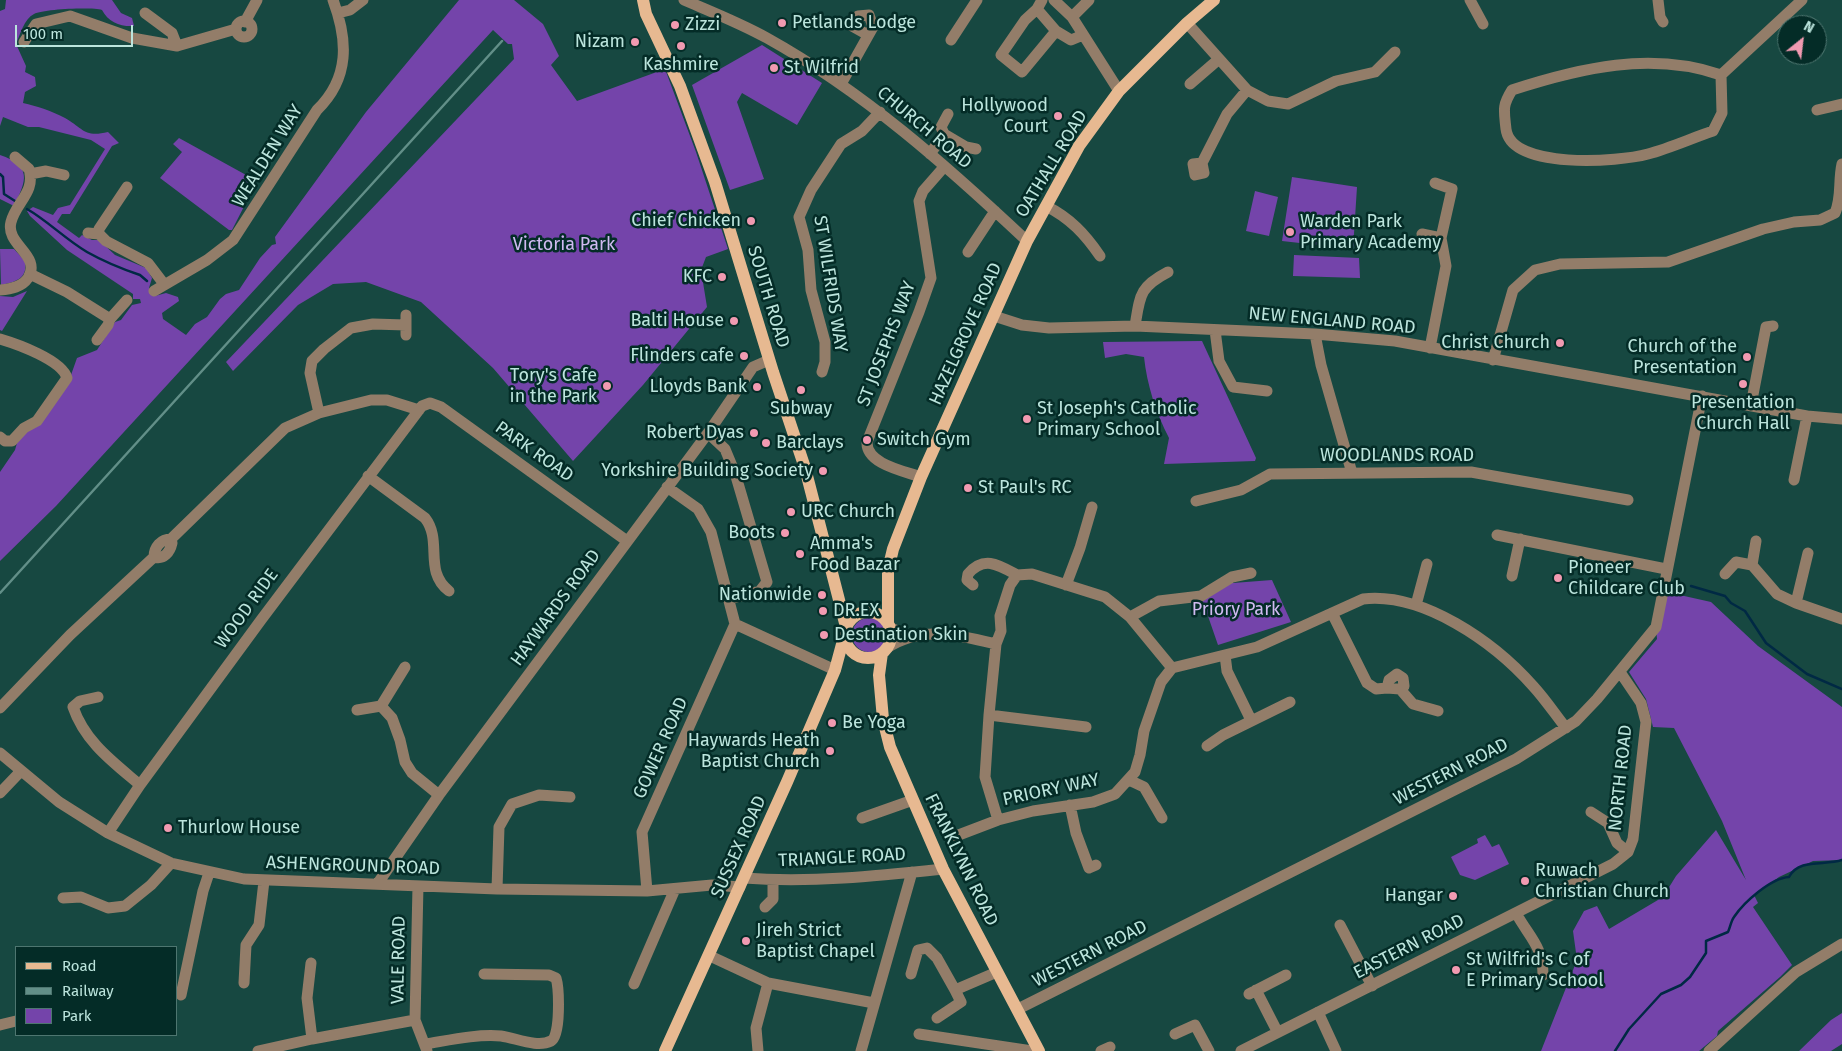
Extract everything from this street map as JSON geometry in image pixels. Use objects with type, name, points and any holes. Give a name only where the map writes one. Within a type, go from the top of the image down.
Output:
[{"type":"main road","points":[[635,0],[646,14]]},
{"type":"main road","points":[[643,0],[646,14]]},
{"type":"main road","name":"OATHALL ROAD","points":[[1027,241],[1079,146],[1119,91],[1187,23],[1214,0]]},
{"type":"main road","name":"SOUTH ROAD","points":[[646,14],[672,67],[703,148],[769,360],[792,427],[840,596],[846,630]]},
{"type":"main road","name":"HAZELGROVE ROAD","points":[[889,625],[888,570],[893,549],[921,477],[1027,241]]},
{"type":"main road","name":"HAZELGROVE ROAD","points":[[866,612],[881,602],[889,584]]},
{"type":"main road","points":[[835,670],[844,661],[885,651],[890,642],[889,625],[883,617],[866,612],[840,596]]},
{"type":"main road","points":[[866,612],[854,616],[846,630],[848,646],[863,657],[879,675]]},
{"type":"main road","name":"SUSSEX ROAD","points":[[665,1051],[710,956],[835,670],[846,630]]},
{"type":"main road","name":"FRANKLYNN ROAD","points":[[885,651],[879,675],[883,719],[890,747],[943,869],[1018,1009],[1038,1051]]},
{"type":"street","points":[[24,42],[36,24],[70,16],[132,38],[177,46],[241,26],[256,0]]},
{"type":"street","name":"WEALDEN WAY","points":[[127,187],[99,230],[94,233],[148,264],[159,288],[211,258],[233,240],[317,110],[334,91],[344,60],[343,35],[333,0]]},
{"type":"street","points":[[338,13],[350,10],[363,0]]},
{"type":"street","name":"CHURCH ROAD","points":[[684,0],[768,39],[841,84],[915,138],[944,167],[1027,241]]},
{"type":"street","points":[[951,40],[976,0]]},
{"type":"street","points":[[1054,0],[1072,17],[1119,91]]},
{"type":"street","points":[[1072,17],[1089,0]]},
{"type":"street","points":[[1470,0],[1484,23]]},
{"type":"street","points":[[1658,0],[1660,17],[1663,22]]},
{"type":"street","points":[[1721,75],[1706,70],[1651,62],[1565,73],[1512,90],[1503,105],[1507,137],[1522,151],[1541,157],[1589,161],[1647,154],[1713,131],[1722,113],[1721,75],[1802,0]]},
{"type":"street","points":[[1056,30],[1022,72],[1001,54],[1025,20],[1040,4],[1056,30],[1071,40],[1083,35]]},
{"type":"street","points":[[145,13],[172,33],[177,46]]},
{"type":"street","points":[[1187,23],[1247,90],[1268,101],[1288,104],[1336,81],[1375,72],[1383,67],[1395,53]]},
{"type":"street","points":[[841,84],[868,35]]},
{"type":"street","points":[[1190,84],[1219,59]]},
{"type":"street","points":[[1202,163],[1227,114],[1247,90]]},
{"type":"street","points":[[1817,110],[1842,104]]},
{"type":"street","name":"ST WILFRIDS WAY","points":[[822,372],[825,362],[825,342],[810,290],[808,250],[799,217],[808,195],[841,144],[862,131],[880,112]]},
{"type":"street","points":[[948,114],[941,127],[944,134],[966,147],[976,149]]},
{"type":"street","points":[[930,154],[944,134]]},
{"type":"street","points":[[0,290],[19,286],[30,274],[31,264],[29,258],[13,239],[10,232],[13,216],[28,192],[30,174],[26,164],[15,157]]},
{"type":"street","points":[[1493,360],[1513,290],[1535,270],[1560,264],[1668,262],[1763,229],[1794,222],[1820,220],[1835,213],[1841,204],[1840,174],[1842,164]]},
{"type":"street","name":"ST JOSEPHS WAY","points":[[921,477],[876,460],[870,454],[867,442],[931,278],[919,200],[923,191],[944,167]]},
{"type":"street","points":[[30,174],[46,172],[64,176]]},
{"type":"street","points":[[1430,348],[1438,287],[1446,266],[1441,238],[1452,189],[1435,183]]},
{"type":"street","points":[[1046,206],[1070,219],[1087,237],[1100,256]]},
{"type":"street","points":[[968,252],[995,211]]},
{"type":"street","points":[[1835,213],[1842,223]]},
{"type":"street","points":[[1422,234],[1441,238]]},
{"type":"street","points":[[1135,326],[1140,297],[1150,281],[1168,272]]},
{"type":"street","points":[[30,274],[60,288],[110,319]]},
{"type":"street","points":[[97,340],[110,319],[127,300]]},
{"type":"street","name":"NEW ENGLAND ROAD","points":[[994,316],[1022,325],[1049,328],[1135,326],[1315,334],[1395,341],[1807,416],[1842,418]]},
{"type":"street","points":[[319,413],[310,373],[312,361],[324,348],[352,328],[373,324],[406,325]]},
{"type":"street","points":[[1751,405],[1767,325]]},
{"type":"street","points":[[1215,330],[1219,362],[1233,387],[1267,391]]},
{"type":"street","points":[[1315,334],[1321,365],[1352,472]]},
{"type":"street","points":[[0,339],[37,354],[62,369],[67,378],[37,421],[21,430],[12,440],[5,441],[0,437]]},
{"type":"street","name":"HAYWARDS ROAD","points":[[378,883],[439,795],[708,433],[753,367],[769,360]]},
{"type":"street","name":"WESTERN ROAD","points":[[1018,1009],[1516,760],[1566,728],[1597,700],[1656,627],[1666,569],[1702,396]]},
{"type":"street","points":[[0,708],[70,635],[154,557],[158,544],[171,539],[285,428],[319,413],[371,400],[387,400],[419,410]]},
{"type":"street","name":"PARK ROAD","points":[[419,410],[430,403],[441,407],[627,541]]},
{"type":"street","name":"WOOD RIDE","points":[[108,833],[140,786],[368,476],[419,410]]},
{"type":"street","points":[[1794,480],[1807,416]]},
{"type":"street","points":[[708,433],[725,448],[735,472],[767,582],[760,591],[730,599]]},
{"type":"street","name":"WOODLANDS ROAD","points":[[1196,501],[1241,490],[1270,474],[1352,472],[1471,472],[1628,500]]},
{"type":"street","points":[[368,476],[425,518],[432,527],[435,569],[440,584],[449,592]]},
{"type":"street","points":[[668,487],[698,510],[711,532],[735,624],[835,670]]},
{"type":"street","points":[[1066,585],[1080,548],[1092,506]]},
{"type":"street","points":[[1496,535],[1609,556],[1666,569]]},
{"type":"street","points":[[1512,576],[1520,539]]},
{"type":"street","points":[[1752,566],[1756,541]]},
{"type":"street","points":[[1796,603],[1808,553]]},
{"type":"street","points":[[972,585],[967,580],[968,574],[985,563],[996,562],[1017,574],[1032,574],[1105,597],[1130,617],[1172,668],[1257,647],[1353,602],[1379,597],[1416,605],[1451,620],[1502,657],[1533,686],[1566,728]]},
{"type":"street","points":[[1725,574],[1736,562],[1752,566],[1777,594],[1796,603],[1842,619]]},
{"type":"street","points":[[1416,605],[1427,564]]},
{"type":"street","points":[[1130,617],[1159,601],[1201,596],[1232,577],[1252,573]]},
{"type":"street","points":[[998,820],[985,777],[989,715],[996,644],[1002,631],[1000,616],[1010,585],[1017,574]]},
{"type":"street","points":[[1332,613],[1367,683],[1376,689],[1387,688],[1389,680],[1397,674],[1404,683],[1400,689],[1413,704],[1438,711]]},
{"type":"street","name":"GOWER ROAD","points":[[647,891],[642,832],[735,624]]},
{"type":"street","points":[[889,625],[908,636]]},
{"type":"street","points":[[885,651],[908,636],[935,634],[960,635],[996,644]]},
{"type":"street","points":[[1224,655],[1227,671],[1251,720]]},
{"type":"street","points":[[357,710],[381,706],[405,667]]},
{"type":"street","name":"PRIORY WAY","points":[[956,836],[998,820],[1070,804],[1093,802],[1115,794],[1134,772],[1140,756],[1144,731],[1161,682],[1172,668]]},
{"type":"street","name":"NORTH ROAD","points":[[1593,874],[1613,864],[1628,852],[1633,839],[1646,722],[1641,703],[1620,672]]},
{"type":"street","points":[[98,697],[80,700],[73,707],[78,721],[97,748],[140,786]]},
{"type":"street","points":[[1207,746],[1251,720],[1290,702]]},
{"type":"street","points":[[381,706],[392,718],[405,762],[412,773],[439,795]]},
{"type":"street","points":[[989,715],[1086,727]]},
{"type":"street","name":"ASHENGROUND ROAD","points":[[0,753],[20,772],[59,802],[108,833],[171,863],[210,873],[264,881],[378,883],[497,889],[647,891],[742,882]]},
{"type":"street","points":[[0,793],[20,772]]},
{"type":"street","points":[[1129,780],[1144,787],[1162,818]]},
{"type":"street","points":[[497,889],[499,827],[512,804],[539,795],[570,797]]},
{"type":"street","points":[[862,818],[913,800]]},
{"type":"street","points":[[1070,804],[1076,833],[1089,868],[1096,865]]},
{"type":"street","points":[[1591,812],[1608,823],[1617,842],[1628,852]]},
{"type":"street","points":[[63,898],[81,897],[108,908],[125,906],[151,885],[171,863]]},
{"type":"street","name":"TRIANGLE ROAD","points":[[742,882],[943,869]]},
{"type":"street","points":[[861,1051],[912,872]]},
{"type":"street","points":[[181,995],[203,891],[210,873]]},
{"type":"street","name":"EASTERN ROAD","points":[[1241,1051],[1593,874]]},
{"type":"street","points":[[765,907],[773,899],[773,880]]},
{"type":"street","points":[[244,983],[246,945],[259,925],[264,881]]},
{"type":"street","name":"VALE ROAD","points":[[265,1050],[312,1039],[415,1020],[418,886]]},
{"type":"street","points":[[634,984],[675,889]]},
{"type":"street","points":[[1516,913],[1530,938],[1540,949],[1543,975]]},
{"type":"street","points":[[1340,925],[1372,986]]},
{"type":"street","points":[[1709,1051],[1796,972],[1842,944]]},
{"type":"street","points":[[911,974],[918,950],[927,948],[937,958],[961,1002],[937,1018]]},
{"type":"street","points":[[710,956],[768,983],[874,1003]]},
{"type":"street","points":[[311,963],[308,998],[312,1039]]},
{"type":"street","points":[[955,990],[997,972]]},
{"type":"street","points":[[415,1020],[426,1048],[473,1037],[500,1036],[536,1043],[551,1041],[555,1038],[558,986],[556,978],[549,975],[484,974]]},
{"type":"street","points":[[1278,1031],[1253,992],[1286,974]]},
{"type":"street","points":[[758,1051],[756,1028],[768,983]]},
{"type":"street","points":[[1318,1012],[1336,1051]]},
{"type":"street","points":[[0,1025],[15,1021]]},
{"type":"street","points":[[1175,1034],[1195,1025],[1208,1051]]},
{"type":"street","points":[[919,1034],[1032,1051]]},
{"type":"green space","name":"Victoria Park","points":[[6,0],[112,0],[121,13],[132,18],[134,26],[124,26],[111,21],[102,10],[68,9],[39,12],[31,16],[16,44],[26,66],[25,72],[35,77],[36,86],[25,92],[23,103],[55,113],[89,133],[100,134],[108,132],[119,143],[112,146],[70,214],[62,214],[57,222],[79,238],[82,235],[92,240],[99,240],[115,255],[146,268],[152,278],[149,288],[155,296],[166,293],[178,297],[179,301],[162,313],[163,319],[186,335],[195,324],[207,317],[220,299],[226,294],[239,290],[260,258],[272,245],[276,244],[275,237],[366,112],[459,0],[514,0],[543,24],[559,56],[551,65],[577,101],[665,69],[696,152],[728,249],[706,257],[701,270],[707,307],[643,385],[573,461],[493,368],[421,302],[366,282],[333,284],[298,305],[233,371],[226,362],[514,59],[512,44],[508,44],[493,30],[56,506],[0,561],[0,472],[15,450],[17,443],[71,375],[77,358],[97,350],[115,322],[121,320],[132,305],[141,303],[140,299],[133,299],[133,294],[67,250],[27,211],[33,207],[53,215],[58,208],[70,205],[105,149],[91,140],[39,127],[28,127],[3,117],[0,126],[0,11],[5,9]]},
{"type":"green space","points":[[762,45],[822,83],[797,125],[742,93],[737,102],[764,179],[730,190],[692,85]]},
{"type":"green space","points":[[179,138],[257,181],[232,230],[229,230],[160,178],[182,152],[173,144]]},
{"type":"green space","points":[[0,155],[18,164],[24,175],[22,189],[14,206],[0,199]]},
{"type":"green space","points":[[1292,177],[1357,187],[1353,249],[1282,241]]},
{"type":"green space","points":[[1255,191],[1278,197],[1269,236],[1246,231]]},
{"type":"green space","points":[[0,249],[14,249],[25,261],[24,272],[19,279],[1,285]]},
{"type":"green space","points":[[1294,255],[1359,258],[1360,278],[1293,276]]},
{"type":"green space","points":[[27,291],[2,331],[0,330],[0,296],[13,297]]},
{"type":"green space","points":[[1202,341],[1256,458],[1255,461],[1164,464],[1169,438],[1153,399],[1144,357],[1126,354],[1105,358],[1103,342]]},
{"type":"green space","name":"Priory Park","points":[[1225,580],[1233,583],[1272,580],[1291,622],[1218,645],[1201,596]]},
{"type":"green space","points":[[1662,591],[1711,602],[1758,646],[1842,707],[1842,860],[1813,861],[1779,877],[1754,895],[1758,903],[1753,907],[1792,965],[1718,1031],[1717,1036],[1699,1051],[1541,1051],[1577,960],[1573,931],[1584,911],[1597,906],[1609,929],[1663,897],[1676,876],[1716,830],[1746,880],[1722,821],[1674,728],[1653,727],[1646,699],[1629,672],[1657,639],[1656,627]]},
{"type":"green space","points":[[869,618],[881,623],[886,635],[881,647],[869,652],[857,647],[852,635],[857,623]]},
{"type":"green space","points":[[1485,835],[1492,847],[1499,844],[1509,864],[1475,880],[1460,875],[1451,857],[1478,843],[1477,839]]},
{"type":"green space","points":[[1842,1013],[1842,1044],[1831,1051],[1799,1051],[1831,1020]]},
{"type":"waterway","points":[[0,174],[3,177],[4,194],[15,201]]},
{"type":"waterway","points":[[27,209],[87,252],[113,265],[140,275],[147,281]]},
{"type":"waterway","points":[[1691,586],[1725,596],[1731,603],[1745,611],[1766,643],[1807,674],[1842,689]]},
{"type":"waterway","points":[[1615,1051],[1629,1029],[1661,994],[1681,985],[1690,977],[1706,953],[1706,941],[1728,932],[1734,917],[1751,898],[1766,886],[1782,878],[1789,877],[1799,867],[1842,860]]},
{"type":"railway","points":[[0,593],[502,41]]},
{"type":"place","name":"Petlands Lodge","points":[[782,23]]},
{"type":"place","name":"Zizzi","points":[[675,25]]},
{"type":"place","name":"Nizam","points":[[635,42]]},
{"type":"place","name":"Kashmire","points":[[681,46]]},
{"type":"place","name":"St Wilfrid","points":[[774,68]]},
{"type":"place","name":"Hollywood Court","points":[[1058,116]]},
{"type":"place","name":"Chief Chicken","points":[[751,221]]},
{"type":"place","name":"Warden Park Primary Academy","points":[[1290,232]]},
{"type":"place","name":"KFC","points":[[722,277]]},
{"type":"place","name":"Balti House","points":[[734,321]]},
{"type":"place","name":"Christ Church","points":[[1560,343]]},
{"type":"place","name":"Flinders cafe","points":[[744,356]]},
{"type":"place","name":"Church of the Presentation","points":[[1747,357]]},
{"type":"place","name":"Presentation Church Hall","points":[[1743,384]]},
{"type":"place","name":"Tory's Cafe in the Park","points":[[607,386]]},
{"type":"place","name":"Lloyds Bank","points":[[757,387]]},
{"type":"place","name":"Subway","points":[[801,390]]},
{"type":"place","name":"St Joseph's Catholic Primary School","points":[[1027,419]]},
{"type":"place","name":"Robert Dyas","points":[[754,433]]},
{"type":"place","name":"Switch Gym","points":[[867,440]]},
{"type":"place","name":"Barclays","points":[[766,443]]},
{"type":"place","name":"Yorkshire Building Society","points":[[823,471]]},
{"type":"place","name":"St Paul's RC","points":[[968,488]]},
{"type":"place","name":"URC Church","points":[[791,512]]},
{"type":"place","name":"Boots","points":[[785,533]]},
{"type":"place","name":"Amma's Food Bazar","points":[[800,554]]},
{"type":"place","name":"Pioneer Childcare Club","points":[[1558,578]]},
{"type":"place","name":"Nationwide","points":[[822,595]]},
{"type":"place","name":"DR.EX","points":[[823,611]]},
{"type":"place","name":"Destination Skin","points":[[824,635]]},
{"type":"place","name":"Be Yoga","points":[[832,723]]},
{"type":"place","name":"Haywards Heath Baptist Church","points":[[830,751]]},
{"type":"place","name":"Thurlow House","points":[[168,828]]},
{"type":"place","name":"Ruwach Christian Church","points":[[1525,881]]},
{"type":"place","name":"Hangar","points":[[1453,896]]},
{"type":"place","name":"Jireh Strict Baptist Chapel","points":[[746,941]]},
{"type":"place","name":"St Wilfrid's C of E Primary School","points":[[1456,970]]}]
